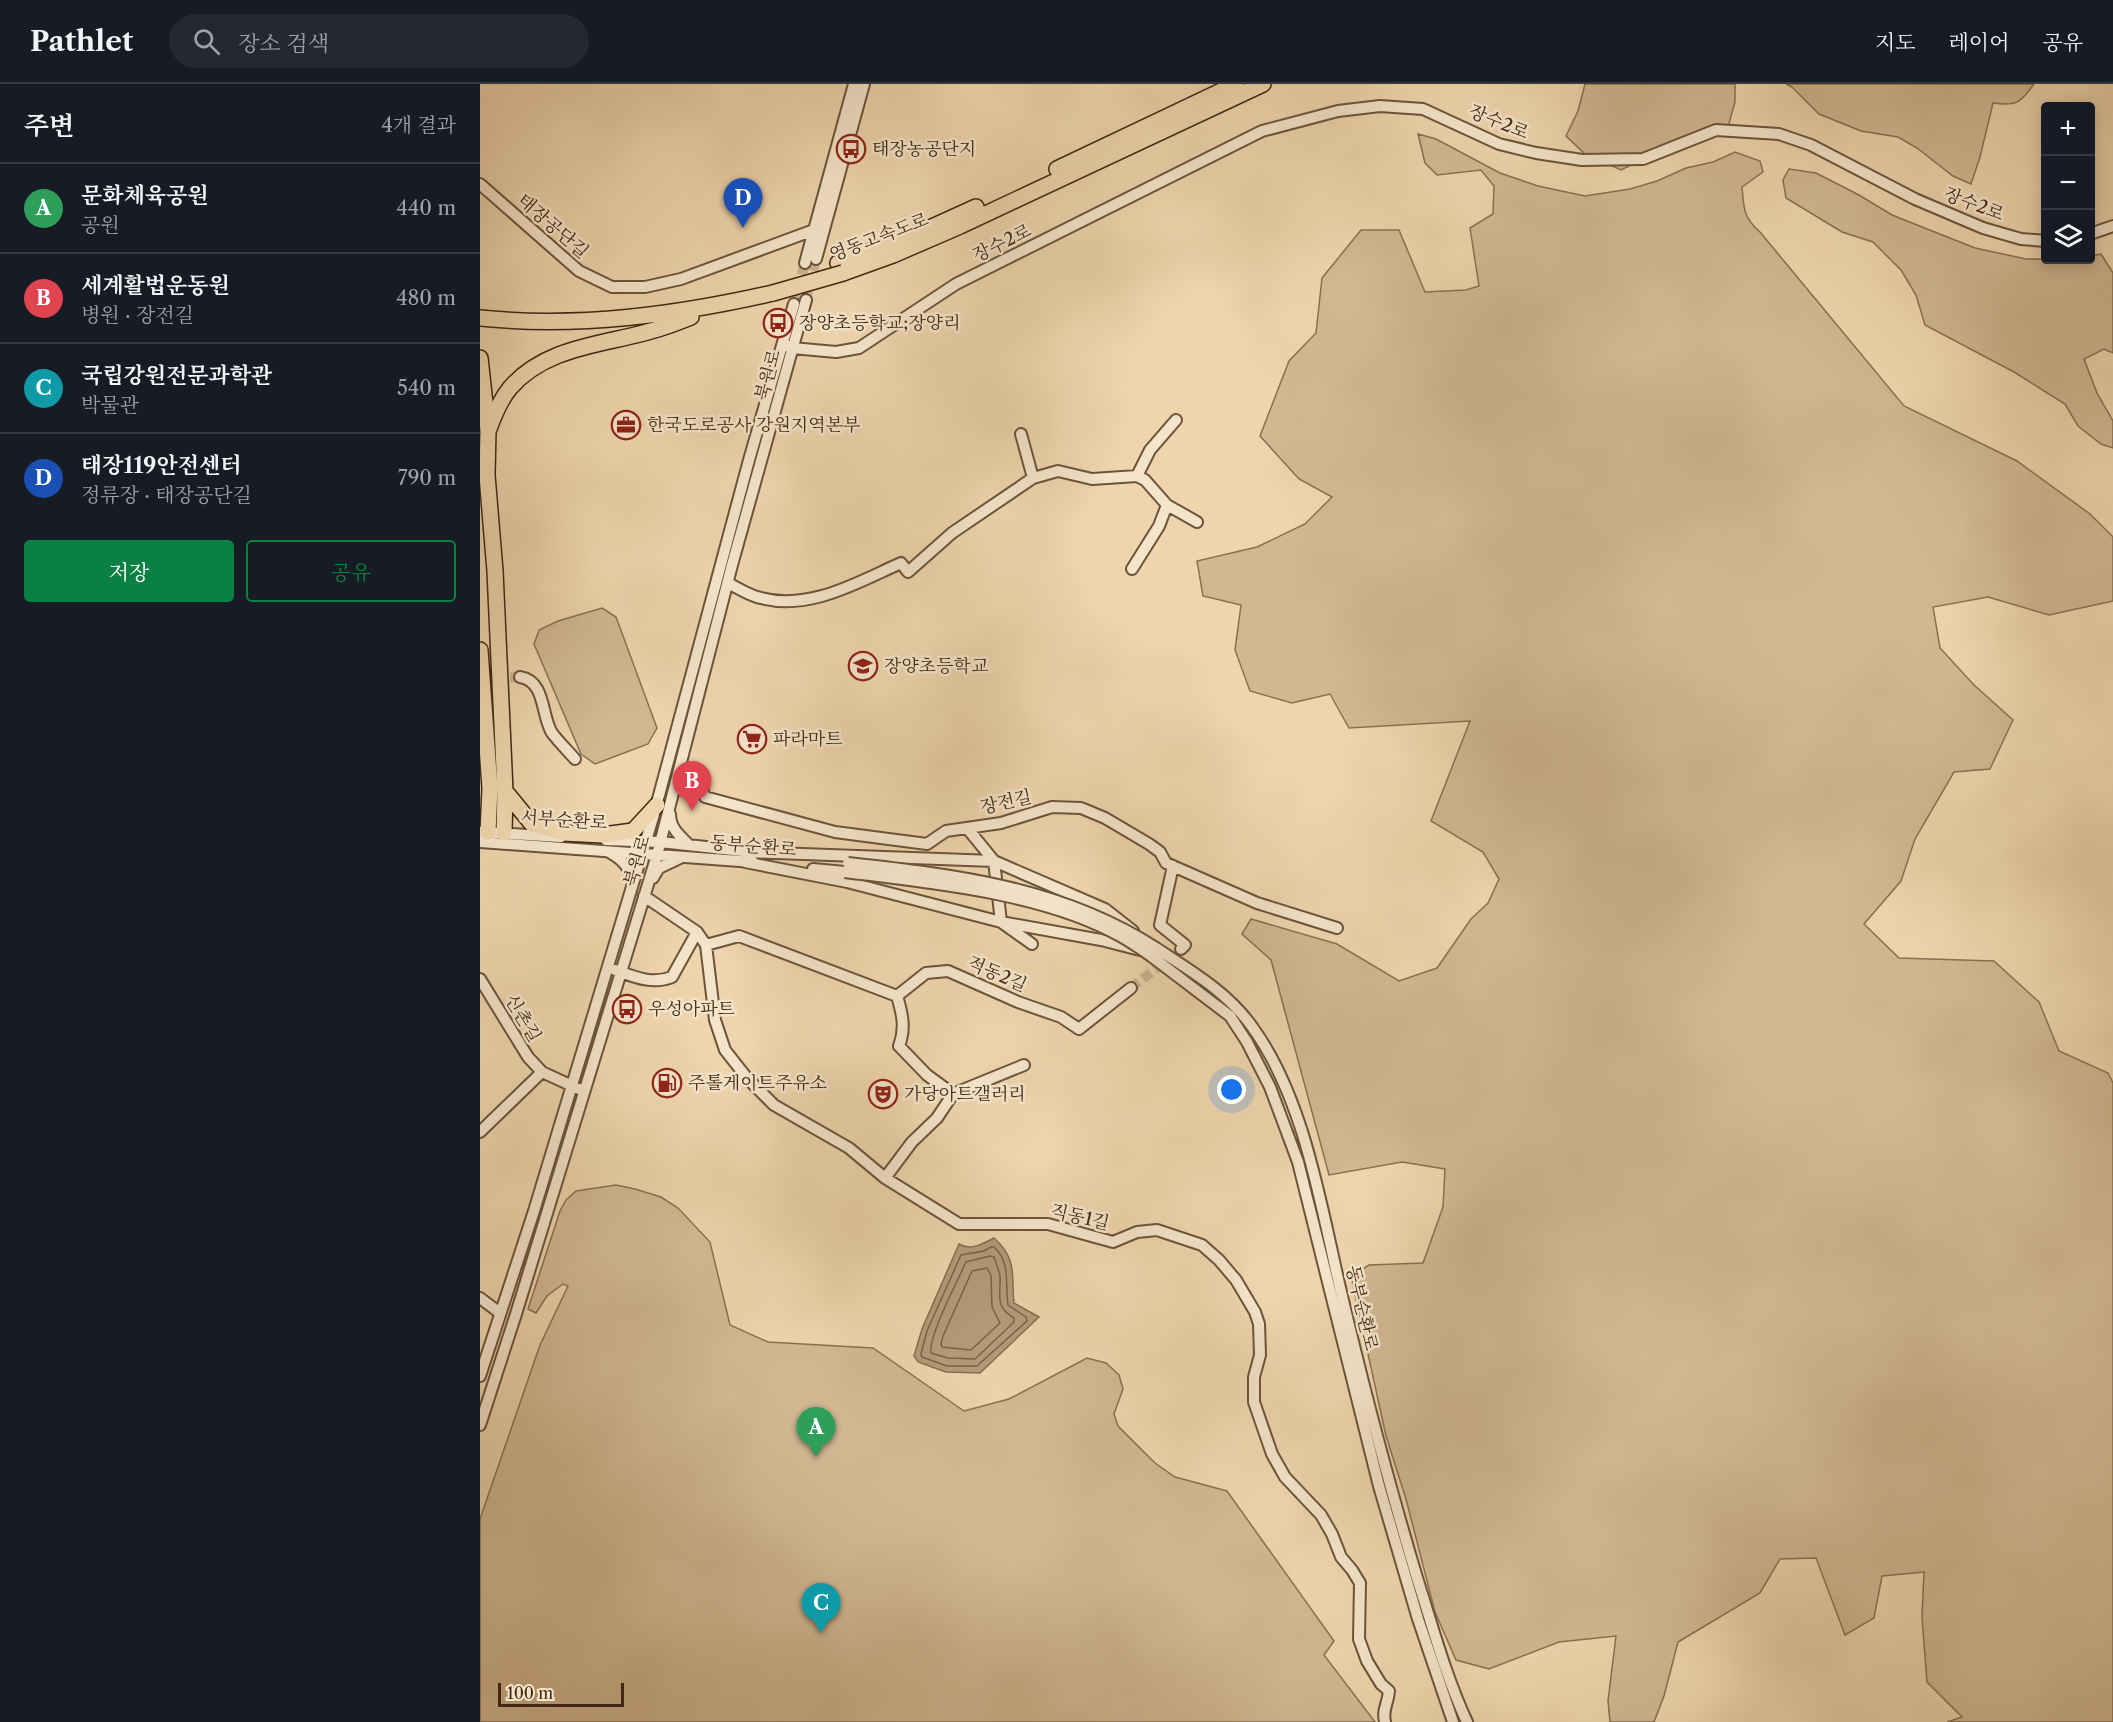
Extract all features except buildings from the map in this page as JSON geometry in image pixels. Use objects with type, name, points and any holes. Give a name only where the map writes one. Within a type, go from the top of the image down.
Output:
[{"type":"highway","name":"영동고속도로","points":[[840,268],[967,212],[1236,84]]},
{"type":"highway","name":"영동고속도로","points":[[480,318],[556,322],[657,315],[720,305],[840,268],[893,255],[1263,84]]},
{"type":"highway","name":"영동고속도로","points":[[480,309],[545,313],[647,308],[773,289]]},
{"type":"highway","points":[[488,432],[497,408],[510,388],[526,373],[545,361],[569,351],[660,329],[720,305]]},
{"type":"highway","points":[[480,358],[488,432],[487,475],[495,572],[497,789],[491,837]]},
{"type":"highway","points":[[480,650],[497,789],[532,824],[565,835],[601,841],[633,831],[663,806]]},
{"type":"highway","points":[[480,804],[497,789]]},
{"type":"street","points":[[816,259],[819,231],[854,84]]},
{"type":"street","points":[[805,263],[819,231],[864,84]]},
{"type":"street","name":"장수2로","points":[[788,346],[836,352],[859,348],[956,284],[1262,131],[1338,111],[1380,106],[1423,109],[1499,144],[1536,153],[1582,160],[1643,159],[1716,130],[1779,134],[1811,144],[1915,199],[1983,228],[2021,239],[2041,241]]},
{"type":"street","name":"태장공단길","points":[[480,184],[579,271],[612,287],[645,287],[681,279],[819,231]]},
{"type":"street","points":[[2095,233],[2113,226]]},
{"type":"street","name":"북원로","points":[[480,1425],[657,855],[663,806],[738,502],[788,346],[806,300]]},
{"type":"street","name":"북원로","points":[[480,1376],[609,968],[646,841],[680,768],[750,505],[788,346],[794,304]]},
{"type":"street","points":[[1137,476],[1150,450],[1176,420]]},
{"type":"street","points":[[1021,434],[1033,478]]},
{"type":"street","points":[[728,583],[761,598],[815,600],[901,563],[908,572],[952,533],[1033,478],[1058,471],[1092,479],[1137,476],[1145,480],[1167,505],[1197,522]]},
{"type":"street","points":[[738,502],[750,505]]},
{"type":"street","points":[[1132,569],[1159,526],[1167,505]]},
{"type":"street","points":[[520,677],[527,678],[536,687],[546,711],[546,722],[575,759]]},
{"type":"street","name":"장전길","points":[[680,768],[696,772],[705,797],[835,832],[927,844],[946,831],[1001,823],[1052,807],[1081,808],[1105,818],[1149,844],[1160,852],[1166,863],[1257,903],[1337,928]]},
{"type":"street","points":[[663,806],[675,831],[689,845]]},
{"type":"street","points":[[967,828],[994,861],[1001,922],[1032,944]]},
{"type":"street","name":"서부순환로","points":[[491,837],[565,835]]},
{"type":"street","name":"서부순환로","points":[[491,837],[660,842]]},
{"type":"street","points":[[601,841],[631,872],[633,885]]},
{"type":"street","name":"서부순환로","points":[[601,841],[657,855]]},
{"type":"street","name":"동부순환로","points":[[660,842],[689,845],[746,857]]},
{"type":"street","name":"동부순환로","points":[[657,855],[746,857],[846,867],[934,872],[1045,896],[1072,905],[1114,924],[1150,950],[1230,1016],[1247,1042],[1270,1087],[1298,1162],[1379,1486],[1418,1619],[1453,1722]]},
{"type":"street","points":[[646,891],[659,868],[684,857]]},
{"type":"street","points":[[746,857],[994,861],[1105,909],[1150,950]]},
{"type":"street","points":[[746,857],[1001,922],[1150,950]]},
{"type":"street","points":[[1173,866],[1160,926],[1185,945],[1180,949]]},
{"type":"street","name":"직동1길","points":[[646,891],[697,932],[706,945],[715,1020],[724,1050],[747,1078],[774,1105],[849,1148],[885,1178],[959,1224],[1048,1224],[1113,1242],[1137,1232],[1157,1230],[1202,1245],[1219,1260],[1236,1280],[1255,1312],[1259,1324],[1260,1355],[1254,1377],[1254,1402],[1272,1454],[1285,1477],[1321,1515],[1341,1557],[1353,1570],[1360,1583],[1359,1639],[1367,1661],[1381,1684],[1389,1691],[1383,1712],[1385,1722]]},
{"type":"street","points":[[609,968],[648,981],[661,981],[672,977],[697,932]]},
{"type":"street","points":[[706,945],[739,936],[897,996],[903,1016],[903,1034],[899,1046],[927,1075],[953,1094]]},
{"type":"street","name":"동부순환로","points":[[1150,950],[1190,971],[1234,1004],[1254,1028],[1271,1056],[1299,1121],[1391,1492],[1430,1621],[1467,1722]]},
{"type":"street","name":"적동2길","points":[[897,996],[926,973],[948,971],[1018,1002],[1061,1017],[1079,1029],[1131,988]]},
{"type":"street","name":"신촌길","points":[[480,979],[528,1057],[542,1072],[572,1087],[584,1090]]},
{"type":"street","points":[[885,1178],[912,1142],[937,1118],[953,1094],[1024,1065]]},
{"type":"street","points":[[480,1132],[542,1072]]},
{"type":"street","points":[[480,1298],[500,1313]]},
{"type":"shaded area","points":[[1585,84],[1735,84],[1735,102],[1727,131],[1658,152],[1621,170],[1585,154],[1566,136],[1578,111]]},
{"type":"shaded area","points":[[1786,84],[2034,84],[2017,102],[1993,103],[1971,184],[1953,176],[1917,148],[1898,137],[1861,131],[1819,114],[1792,87]]},
{"type":"shaded area","points":[[1418,134],[1436,139],[1500,173],[1538,186],[1585,196],[1630,189],[1657,181],[1686,168],[1713,162],[1735,152],[1760,161],[1763,172],[1742,187],[1747,217],[1904,406],[2017,461],[2090,514],[2113,537],[2113,601],[2049,615],[1988,597],[1933,607],[1940,648],[1974,685],[2013,720],[1990,769],[1954,772],[1915,839],[1901,881],[1864,924],[1899,958],[1994,961],[2039,1002],[2059,1051],[2108,1073],[2113,1083],[2113,1722],[1947,1722],[1962,1717],[1927,1682],[1922,1617],[1924,1572],[1882,1576],[1874,1618],[1845,1635],[1816,1558],[1780,1559],[1760,1593],[1678,1642],[1664,1696],[1654,1722],[1610,1722],[1608,1701],[1616,1636],[1559,1642],[1489,1669],[1456,1660],[1435,1612],[1406,1499],[1386,1436],[1351,1276],[1369,1265],[1423,1263],[1443,1207],[1445,1169],[1402,1162],[1329,1175],[1271,960],[1242,934],[1251,919],[1337,944],[1399,981],[1437,968],[1471,919],[1488,903],[1499,879],[1483,852],[1431,821],[1470,721],[1349,728],[1330,694],[1292,703],[1250,691],[1235,650],[1241,605],[1203,596],[1197,561],[1257,547],[1305,524],[1332,497],[1299,479],[1260,436],[1289,361],[1316,333],[1322,278],[1361,230],[1399,230],[1425,292],[1466,290],[1479,286],[1470,228],[1493,214],[1494,186],[1481,170],[1437,175],[1425,163]]},
{"type":"shaded area","points":[[1789,169],[1816,173],[1892,215],[1975,248],[2026,259],[2041,259],[2041,264],[2095,264],[2095,255],[2101,254],[2113,273],[2113,353],[2104,349],[2084,359],[2097,393],[2113,421],[2113,448],[2101,444],[2078,426],[2065,404],[2014,372],[1925,325],[1916,295],[1901,270],[1873,242],[1842,232],[1786,198],[1783,180]]},
{"type":"shaded area","points":[[602,608],[616,617],[657,728],[648,744],[595,764],[581,754],[534,644],[539,630],[558,621]]},
{"type":"shaded area","points":[[616,1185],[661,1197],[678,1208],[710,1242],[730,1325],[768,1342],[873,1348],[964,1411],[1009,1399],[1087,1358],[1106,1363],[1119,1375],[1123,1389],[1114,1414],[1118,1426],[1155,1463],[1175,1477],[1227,1491],[1334,1641],[1324,1655],[1375,1722],[480,1722],[480,1519],[540,1345],[568,1286],[563,1284],[547,1296],[536,1313],[528,1309],[560,1211],[566,1200],[576,1191]]},
{"type":"water","points":[[994,1238],[1007,1253],[1010,1261],[1014,1303],[1039,1317],[980,1373],[946,1372],[918,1362],[914,1356],[922,1329],[959,1244],[972,1247]]},
{"type":"tunnel","points":[[806,300],[816,259]]},
{"type":"tunnel","points":[[794,304],[805,263]]},
{"type":"tunnel","points":[[480,679],[520,677]]},
{"type":"tunnel","points":[[1131,988],[1181,949]]},
{"type":"place","name":"태장농공단지","points":[[851,149]]},
{"type":"place","name":"태장119안전센터","points":[[743,228]]},
{"type":"place","name":"장양초등학교;장양리","points":[[778,323]]},
{"type":"place","name":"한국도로공사 강원지역본부","points":[[626,425]]},
{"type":"place","name":"장양초등학교","points":[[863,666]]},
{"type":"place","name":"파라마트","points":[[752,739]]},
{"type":"place","name":"세계활법운동원","points":[[692,811]]},
{"type":"place","name":"우성아파트","points":[[627,1009]]},
{"type":"place","name":"주톨게이트주유소","points":[[667,1083]]},
{"type":"place","name":"가당아트갤러리","points":[[883,1094]]},
{"type":"place","name":"문화체육공원","points":[[816,1457]]},
{"type":"place","name":"국립강원전문과학관","points":[[821,1633]]}]
